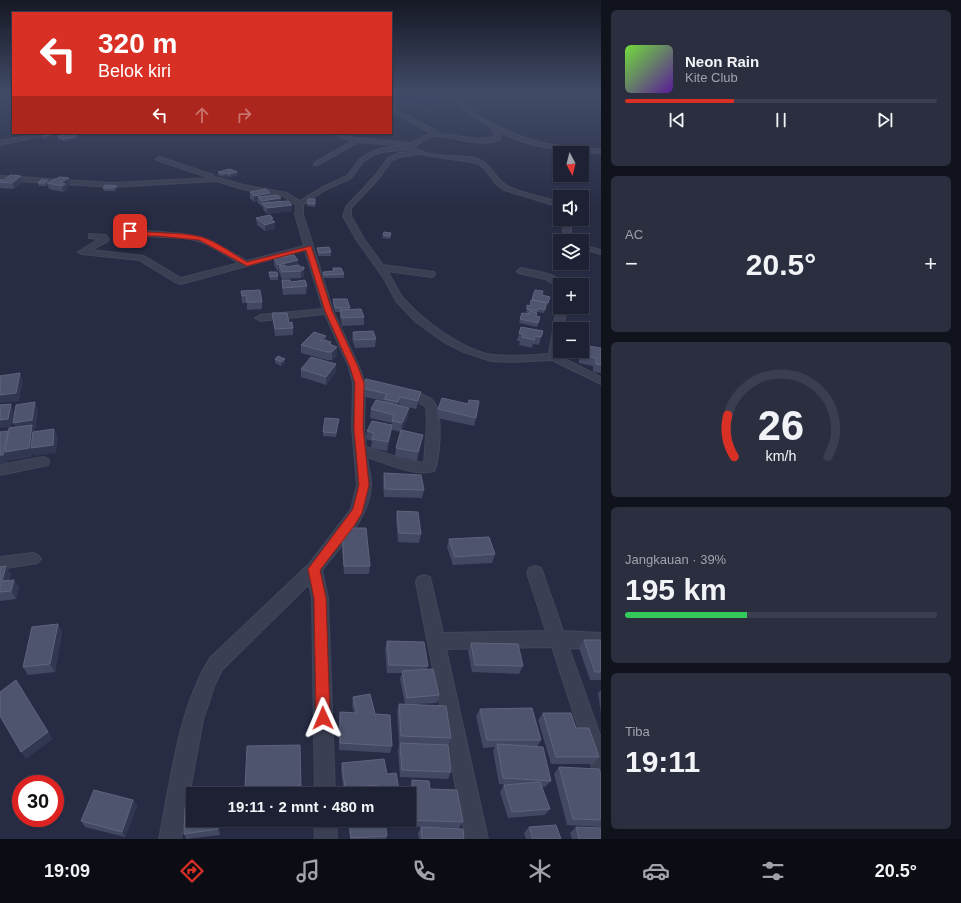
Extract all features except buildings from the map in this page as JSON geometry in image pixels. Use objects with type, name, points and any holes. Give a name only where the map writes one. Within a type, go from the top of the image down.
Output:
[{"type":"street","points":[[300,204],[323,189],[349,178],[361,161],[372,153],[385,149],[412,146],[434,134],[470,140],[492,140],[499,138],[496,131]]},
{"type":"street","points":[[502,131],[514,138],[540,147],[562,150],[601,151]]},
{"type":"street","points":[[0,143],[46,134]]},
{"type":"street","points":[[337,134],[356,141],[402,143],[412,146],[417,153]]},
{"type":"street","points":[[316,164],[356,141]]},
{"type":"street","points":[[553,202],[509,190],[502,186],[491,171],[480,162],[459,157],[417,153],[399,155],[390,159],[377,177],[348,208],[347,212],[347,216],[360,239],[399,299],[411,312],[430,328],[460,347],[491,358],[511,359],[553,357]]},
{"type":"street","points":[[159,159],[242,187],[286,194],[300,204]]},
{"type":"street","points":[[175,165],[188,163]]},
{"type":"street","points":[[0,178],[112,185],[218,179]]},
{"type":"street","points":[[170,839],[193,720],[198,700],[206,680],[216,664],[314,569],[350,523],[358,510],[364,485],[358,428],[363,384],[328,311],[299,214],[300,204]]},
{"type":"street","points":[[130,231],[140,234],[157,234],[200,239],[247,264]]},
{"type":"street","points":[[92,236],[103,237],[105,239],[82,252],[141,258],[178,280],[187,280],[309,247]]},
{"type":"street","points":[[589,249],[601,252]]},
{"type":"street","points":[[379,267],[430,274]]},
{"type":"street","points":[[521,271],[553,280]]},
{"type":"street","points":[[260,318],[328,311]]},
{"type":"street","points":[[556,358],[601,381]]},
{"type":"street","points":[[360,449],[410,465],[425,469],[429,468],[431,462],[433,422],[432,407],[421,399],[390,391]]},
{"type":"street","points":[[0,470],[44,462]]},
{"type":"street","points":[[0,563],[33,559]]},
{"type":"street","points":[[314,569],[320,598],[325,787]]},
{"type":"street","points":[[535,573],[557,639],[598,748],[601,766]]},
{"type":"street","points":[[424,582],[477,839]]},
{"type":"street","points":[[436,641],[557,639],[601,641]]},
{"type":"street","points":[[325,827],[326,839]]},
{"type":"route","points":[[130,231],[140,234],[157,234],[200,239],[247,264],[309,247],[328,311],[354,367],[359,383],[358,428],[364,485],[358,510],[350,523],[314,569],[320,598],[323,718]]}]
